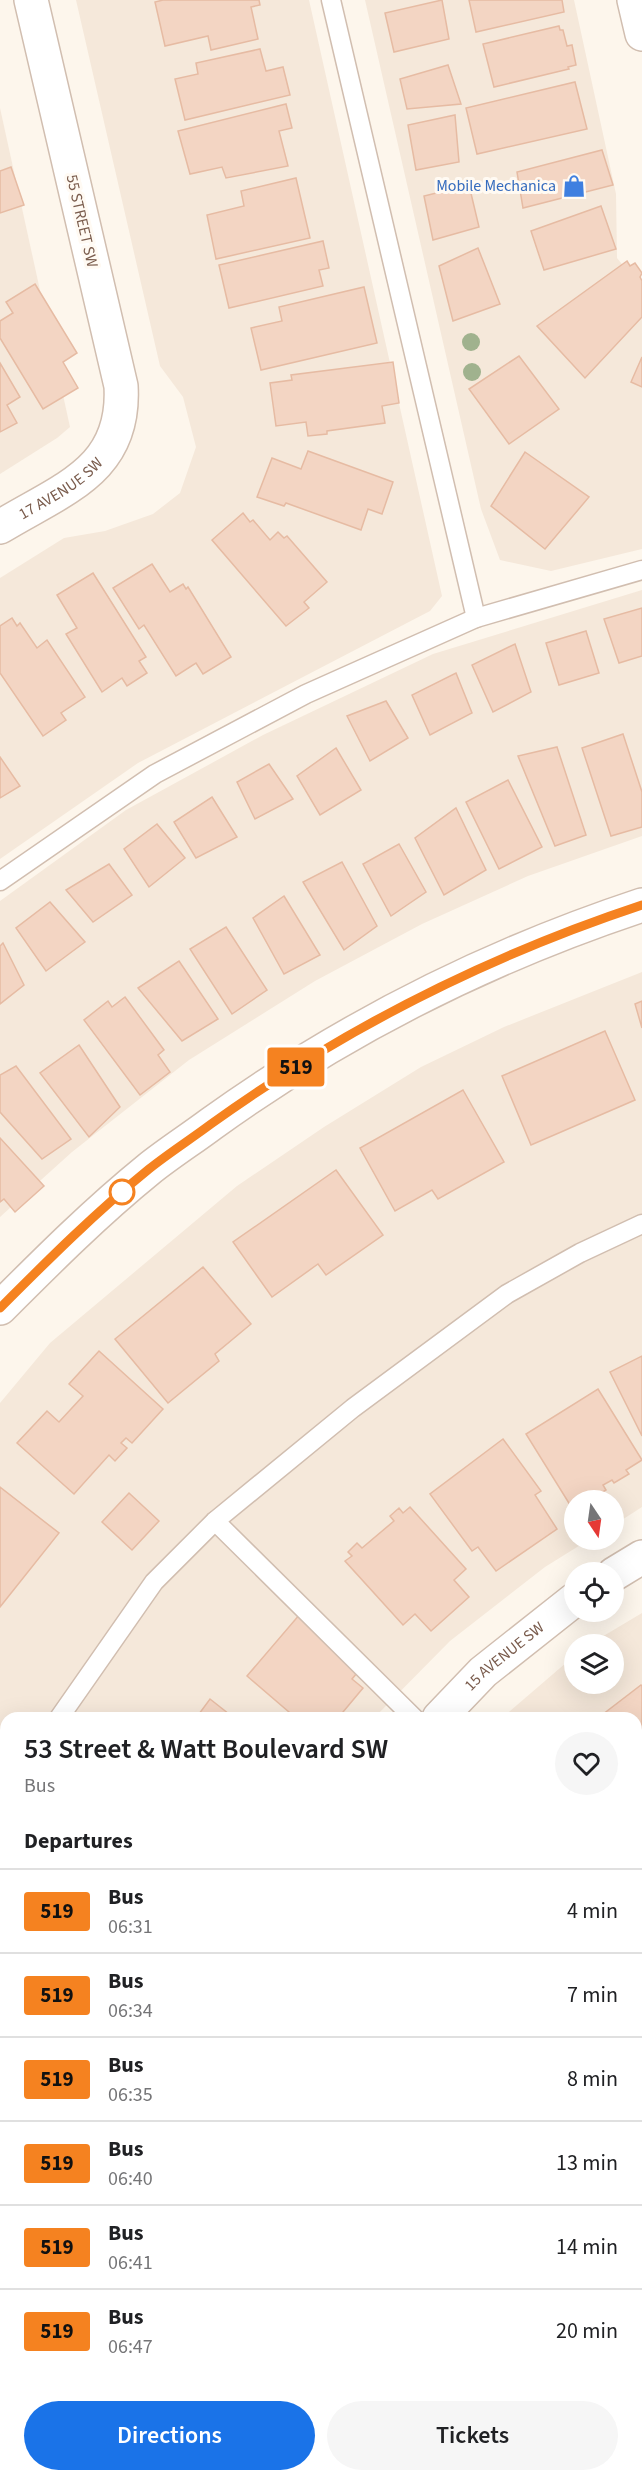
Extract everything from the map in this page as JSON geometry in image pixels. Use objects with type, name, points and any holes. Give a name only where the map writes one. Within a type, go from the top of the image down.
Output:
[{"type":"street","name":"55 STREET SW","points":[[31,0],[121,386],[119,426],[113,442]]},
{"type":"street","points":[[634,0],[642,34]]},
{"type":"street","name":"17 AVENUE SW","points":[[0,527],[92,469],[106,455],[113,442]]},
{"type":"street","points":[[0,1308],[82,1226],[151,1168],[258,1091],[361,1027],[483,966],[588,923],[642,905]]},
{"type":"street","points":[[624,1568],[642,1557]]},
{"type":"street","name":"15 AVENUE SW","points":[[445,1712],[483,1672],[564,1608]]},
{"type":"lane","points":[[330,0],[476,618]]},
{"type":"lane","points":[[0,881],[155,774],[306,694],[476,618],[642,570]]},
{"type":"lane","points":[[63,1712],[154,1582],[215,1521],[353,1408],[507,1293],[580,1253],[642,1224]]},
{"type":"lane","points":[[215,1521],[408,1712]]},
{"type":"shaded area","points":[[76,0],[309,0],[442,596],[430,611],[138,763],[0,859],[0,578],[64,538],[105,531],[153,514],[180,493],[196,447],[183,397],[160,366]]},
{"type":"shaded area","points":[[365,0],[574,0],[616,194],[617,258],[642,289],[642,549],[551,571],[500,560],[481,509]]},
{"type":"shaded area","points":[[0,108],[70,427],[57,438],[0,474]]},
{"type":"shaded area","points":[[642,590],[642,836],[528,876],[422,924],[315,981],[189,1060],[72,1152],[0,1217],[0,901],[126,810],[263,735],[433,654]]},
{"type":"shaded area","points":[[642,972],[642,1507],[624,1519],[624,1490],[564,1490],[564,1550],[572,1550],[545,1567],[450,1641],[380,1712],[0,1712],[0,1403],[50,1343],[237,1186],[324,1127],[421,1067],[504,1027]]},
{"type":"shaded area","points":[[642,1613],[642,1712],[509,1712],[564,1665],[564,1694],[624,1694],[624,1634],[607,1634]]},
{"type":"building","points":[[163,0],[259,0],[260,5],[251,7],[258,39],[211,50],[208,36],[165,46],[155,2]]},
{"type":"building","points":[[442,0],[449,39],[394,52],[385,13]]},
{"type":"building","points":[[469,0],[562,0],[564,12],[476,32]]},
{"type":"building","points":[[559,26],[560,30],[563,30],[567,46],[572,45],[576,65],[568,67],[569,69],[494,87],[483,44]]},
{"type":"building","points":[[260,49],[266,71],[283,67],[290,95],[185,120],[175,79],[198,74],[196,63]]},
{"type":"building","points":[[448,65],[461,104],[407,109],[400,79]]},
{"type":"building","points":[[575,82],[587,129],[477,154],[466,108]]},
{"type":"building","points":[[286,104],[292,128],[279,131],[288,166],[226,178],[222,167],[190,174],[178,131]]},
{"type":"building","points":[[455,115],[459,162],[416,170],[408,125]]},
{"type":"building","points":[[602,150],[613,185],[523,208],[517,172]]},
{"type":"building","points":[[11,167],[24,205],[0,213],[0,171]]},
{"type":"building","points":[[296,178],[310,238],[216,259],[207,215],[244,206],[241,191]]},
{"type":"building","points":[[469,185],[479,227],[433,240],[424,196]]},
{"type":"building","points":[[601,206],[616,249],[544,270],[531,231]]},
{"type":"building","points":[[323,241],[329,268],[319,270],[323,286],[229,308],[219,265]]},
{"type":"building","points":[[478,248],[500,304],[453,321],[439,266]]},
{"type":"building","points":[[627,261],[630,266],[635,263],[642,273],[640,277],[642,317],[585,378],[537,326]]},
{"type":"building","points":[[35,284],[77,353],[63,362],[78,388],[43,409],[0,338],[0,321],[13,313],[6,302]]},
{"type":"building","points":[[364,287],[377,343],[261,370],[251,328],[282,321],[279,307]]},
{"type":"building","points":[[519,356],[559,409],[509,444],[469,389]]},
{"type":"building","points":[[642,357],[642,387],[631,382]]},
{"type":"building","points":[[393,362],[399,403],[382,406],[385,423],[308,436],[306,422],[276,426],[270,383],[292,380],[291,375]]},
{"type":"building","points":[[0,363],[20,397],[7,405],[17,423],[0,432]]},
{"type":"building","points":[[308,451],[393,482],[382,514],[368,509],[361,530],[286,503],[284,506],[257,497],[272,458],[301,469]]},
{"type":"building","points":[[525,452],[589,497],[545,549],[491,506]]},
{"type":"building","points":[[243,513],[250,522],[253,520],[270,540],[278,532],[284,538],[287,536],[327,582],[304,602],[309,608],[286,626],[212,540]]},
{"type":"building","points":[[152,564],[170,592],[183,584],[186,589],[188,587],[231,657],[203,674],[196,663],[176,676],[144,625],[139,629],[113,588]]},
{"type":"building","points":[[93,573],[146,657],[139,661],[147,673],[127,686],[122,678],[102,692],[66,634],[77,628],[57,595]]},
{"type":"building","points":[[642,608],[642,656],[619,663],[604,619]]},
{"type":"building","points":[[12,618],[17,626],[20,623],[37,648],[47,640],[85,697],[61,713],[66,720],[43,736],[0,673],[0,626]]},
{"type":"building","points":[[586,631],[599,673],[559,685],[546,643]]},
{"type":"building","points":[[515,644],[531,692],[493,712],[472,665]]},
{"type":"building","points":[[456,673],[472,713],[430,735],[412,695]]},
{"type":"building","points":[[386,701],[408,738],[370,761],[347,716]]},
{"type":"building","points":[[623,734],[642,792],[642,827],[611,836],[582,748]]},
{"type":"building","points":[[557,747],[586,835],[555,846],[518,756]]},
{"type":"building","points":[[336,748],[361,790],[320,815],[297,776]]},
{"type":"building","points":[[0,757],[20,786],[0,798]]},
{"type":"building","points":[[269,764],[293,799],[255,819],[237,782]]},
{"type":"building","points":[[508,780],[542,847],[499,869],[466,802]]},
{"type":"building","points":[[212,797],[237,837],[196,858],[174,822]]},
{"type":"building","points":[[456,808],[486,870],[444,895],[415,838]]},
{"type":"building","points":[[157,824],[185,858],[149,887],[124,849]]},
{"type":"building","points":[[399,844],[426,892],[391,916],[363,864]]},
{"type":"building","points":[[342,862],[377,926],[344,950],[303,882]]},
{"type":"building","points":[[109,864],[132,895],[93,922],[66,890]]},
{"type":"building","points":[[284,896],[320,955],[284,974],[253,918]]},
{"type":"building","points":[[50,902],[85,942],[46,971],[16,928]]},
{"type":"building","points":[[226,927],[267,990],[232,1014],[190,949]]},
{"type":"building","points":[[3,943],[24,985],[0,1004],[0,946]]},
{"type":"building","points":[[179,961],[218,1019],[182,1041],[138,988]]},
{"type":"building","points":[[125,997],[164,1050],[158,1055],[170,1072],[140,1095],[84,1020],[108,1001],[112,1007]]},
{"type":"building","points":[[642,1001],[642,1028],[635,1004]]},
{"type":"building","points":[[605,1031],[635,1100],[531,1145],[502,1076]]},
{"type":"building","points":[[79,1045],[120,1107],[89,1137],[40,1073]]},
{"type":"building","points":[[16,1066],[71,1139],[42,1159],[0,1112],[0,1075]]},
{"type":"building","points":[[463,1090],[504,1162],[438,1199],[432,1190],[395,1211],[360,1148]]},
{"type":"building","points":[[0,1138],[44,1186],[15,1212],[4,1199],[0,1202]]},
{"type":"building","points":[[336,1170],[383,1235],[326,1275],[318,1264],[272,1297],[233,1242]]},
{"type":"building","points":[[203,1267],[251,1324],[215,1354],[219,1361],[168,1403],[115,1339]]},
{"type":"building","points":[[99,1351],[163,1409],[132,1443],[126,1438],[121,1443],[127,1448],[115,1461],[109,1455],[74,1494],[17,1443],[47,1411],[59,1422],[83,1396],[69,1384]]},
{"type":"building","points":[[642,1356],[642,1436],[610,1372]]},
{"type":"building","points":[[598,1389],[642,1460],[626,1470],[629,1474],[614,1483],[612,1480],[603,1485],[606,1490],[564,1490],[564,1495],[526,1434]]},
{"type":"building","points":[[503,1439],[541,1491],[535,1495],[557,1529],[496,1571],[478,1547],[472,1551],[430,1494]]},
{"type":"building","points":[[0,1487],[59,1533],[0,1607]]},
{"type":"building","points":[[129,1493],[159,1521],[132,1550],[102,1522]]},
{"type":"building","points":[[410,1507],[466,1569],[454,1580],[469,1597],[431,1631],[415,1614],[403,1625],[345,1561],[352,1556],[348,1552],[357,1543],[362,1548],[394,1521],[390,1516],[399,1508],[403,1513]]},
{"type":"building","points":[[300,1614],[362,1667],[352,1679],[363,1688],[343,1712],[289,1712],[247,1676]]},
{"type":"building","points":[[641,1685],[642,1686],[642,1712],[606,1712]]},
{"type":"building","points":[[210,1699],[226,1712],[200,1712]]},
{"type":"bus line","name":"519","points":[[0,1308],[82,1226],[151,1168],[258,1091],[361,1027],[483,966],[588,923],[642,905]]},
{"type":"place","name":"Mobile Mechanica","points":[[574,186]]}]
